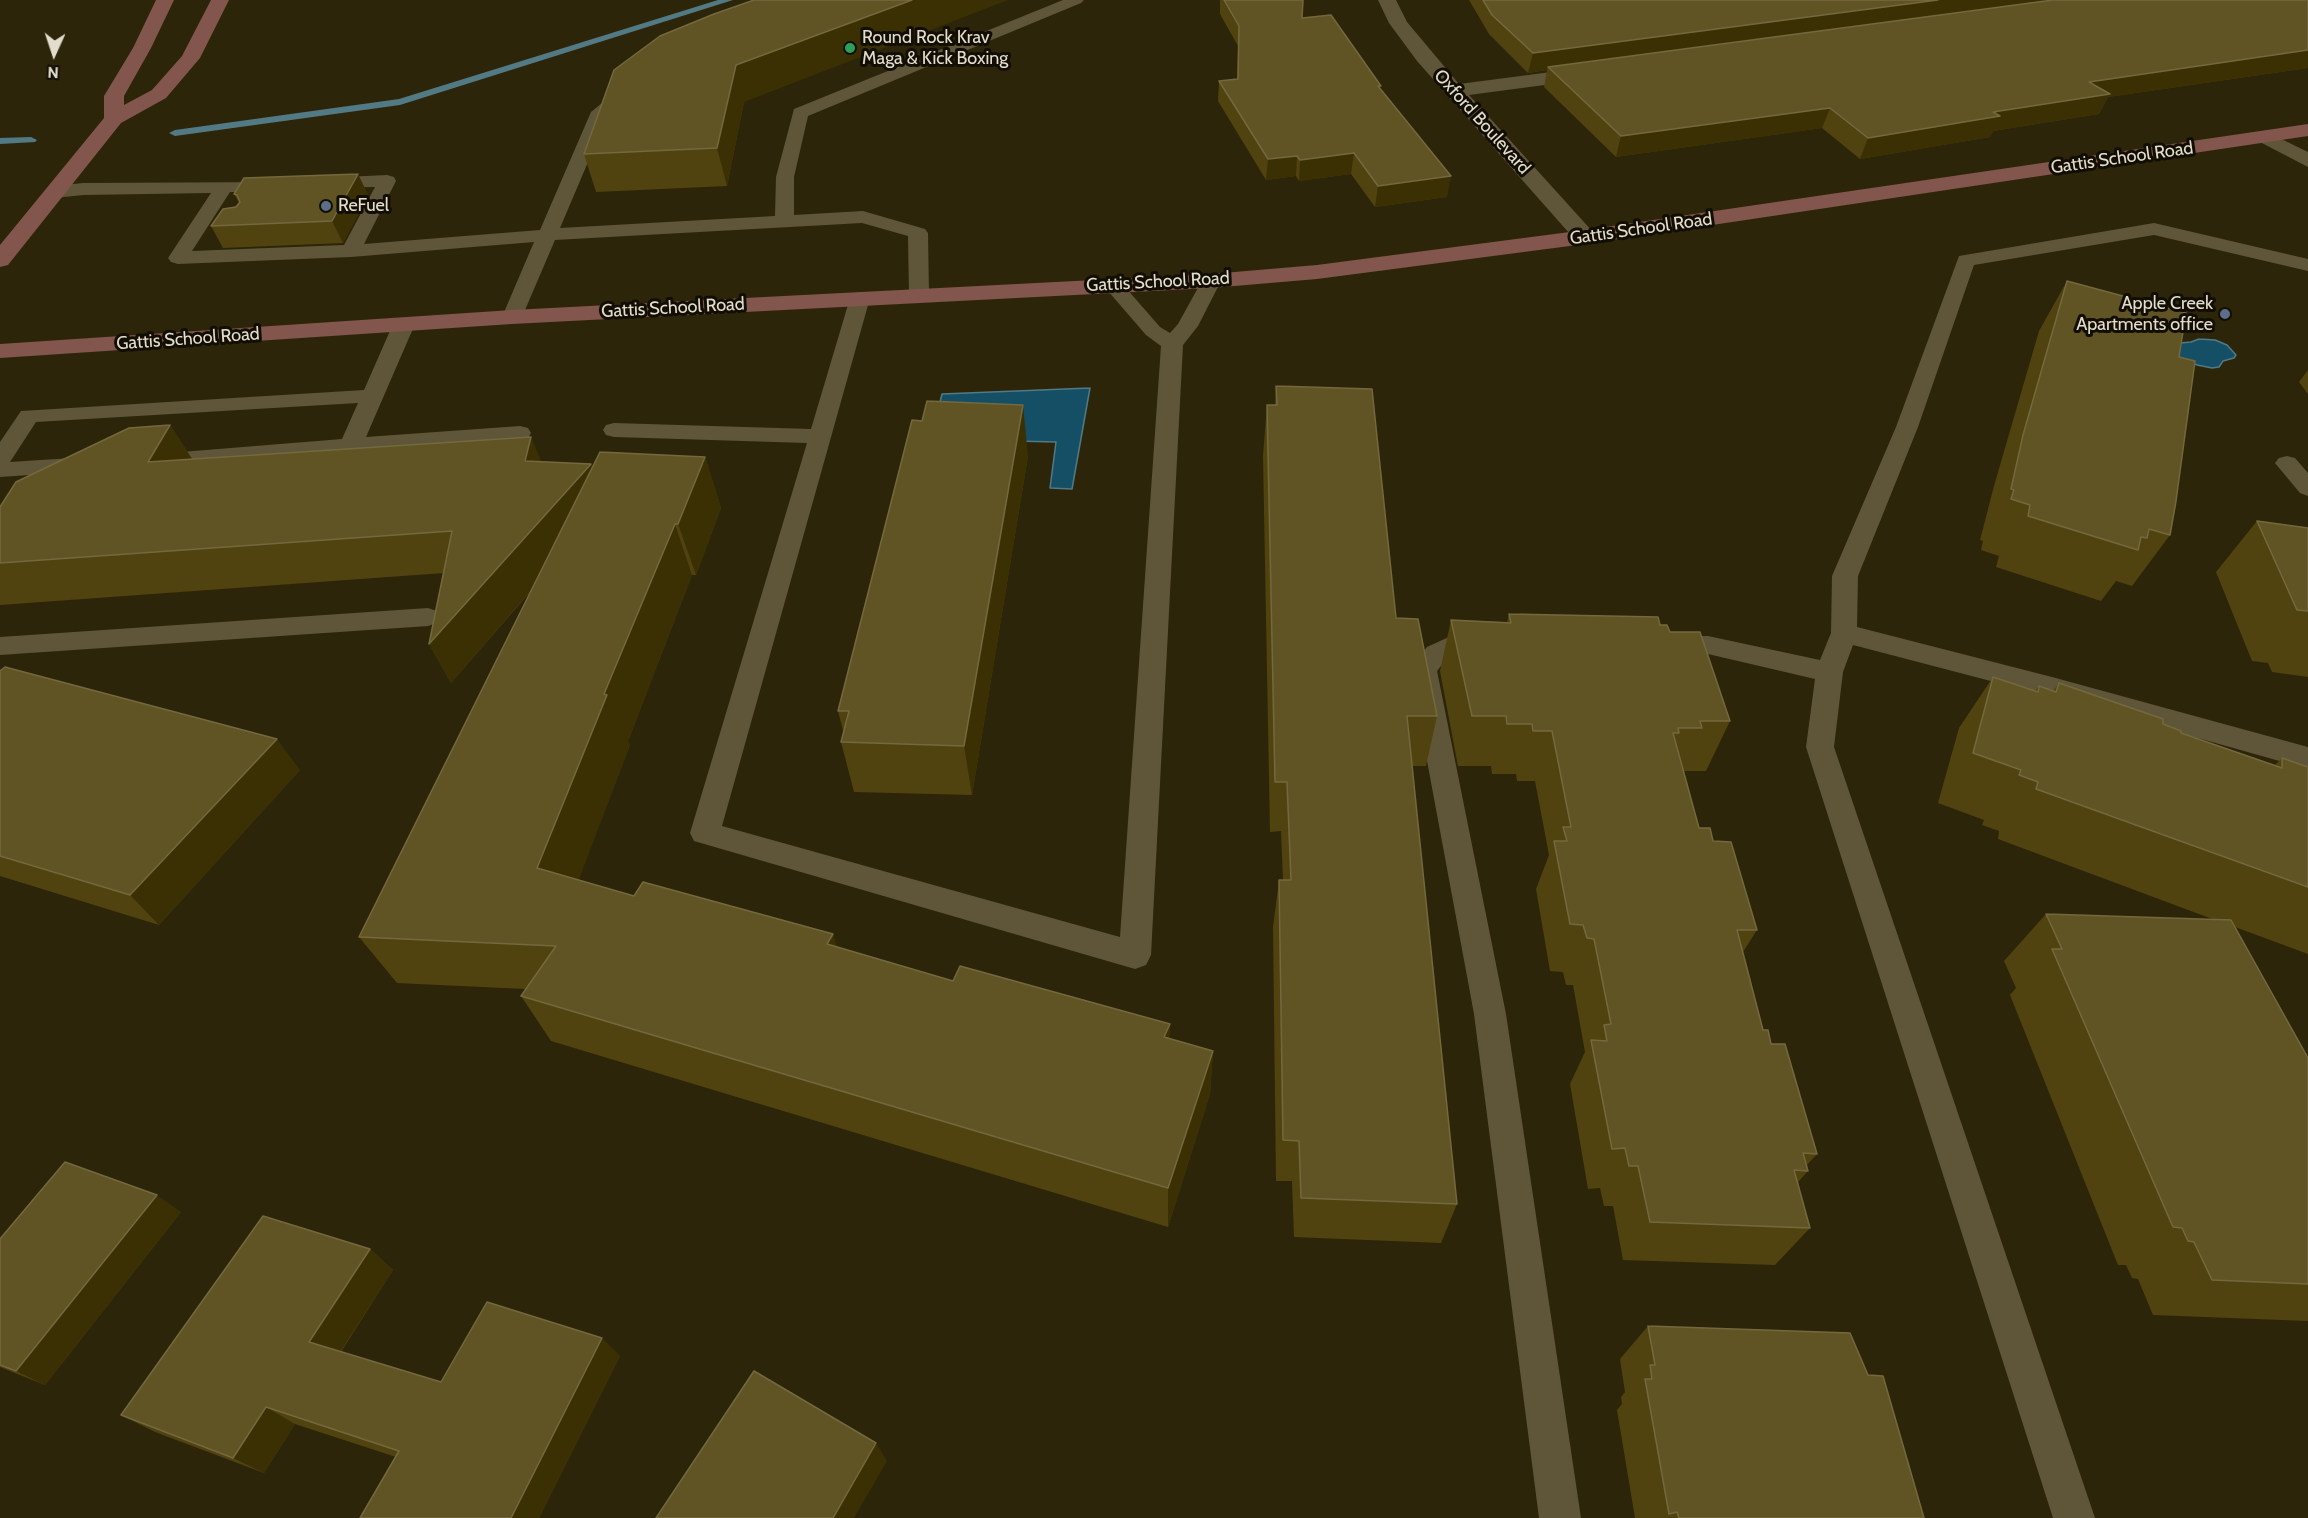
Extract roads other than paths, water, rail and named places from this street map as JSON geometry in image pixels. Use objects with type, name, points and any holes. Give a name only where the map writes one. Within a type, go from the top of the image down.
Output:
[{"type":"main road","points":[[114,119],[114,96],[142,48],[165,0]]},
{"type":"main road","points":[[0,260],[114,119],[159,94],[190,58],[220,0]]},
{"type":"main road","name":"Gattis School Road","points":[[0,351],[512,317],[1112,284],[1211,281],[1387,265],[2308,130]]},
{"type":"street","name":"Oxford Boulevard","points":[[1387,0],[1398,23],[1424,57],[1585,237]]},
{"type":"street","points":[[1454,91],[1606,70]]},
{"type":"street","points":[[2265,136],[2308,161]]},
{"type":"lane","points":[[784,220],[785,177],[800,113],[1076,0]]},
{"type":"lane","points":[[512,317],[600,112],[635,86]]},
{"type":"lane","points":[[55,192],[83,189],[223,189],[387,181],[362,218],[351,251]]},
{"type":"lane","points":[[223,189],[178,258],[351,251],[548,235],[863,217],[918,233],[920,295]]},
{"type":"lane","points":[[200,224],[220,223]]},
{"type":"lane","points":[[2074,1518],[1820,747],[1829,672],[1844,633],[1845,576],[1907,427],[1966,260],[2154,229],[2308,265]]},
{"type":"lane","points":[[860,298],[705,833],[1135,955],[1172,344],[1187,326],[1211,281]]},
{"type":"lane","points":[[1112,284],[1153,331],[1172,344]]},
{"type":"lane","points":[[351,445],[404,324]]},
{"type":"lane","points":[[0,459],[29,416],[112,414],[372,396]]},
{"type":"lane","points":[[614,430],[820,436]]},
{"type":"lane","points":[[0,470],[42,459],[88,456],[136,457],[188,449],[351,445],[520,433]]},
{"type":"lane","points":[[2287,463],[2308,488]]},
{"type":"lane","points":[[0,646],[428,617]]},
{"type":"lane","points":[[1844,633],[2063,690],[2308,758]]},
{"type":"lane","points":[[1508,642],[1462,640],[1436,654],[1423,669],[1490,1014],[1560,1518]]},
{"type":"lane","points":[[1636,645],[1708,645],[1829,672]]},
{"type":"water","points":[[2199,339],[2215,340],[2227,345],[2236,355],[2234,358],[2223,361],[2219,367],[2212,368],[2197,365],[2177,356],[2180,343]]},
{"type":"water","points":[[1090,388],[1072,489],[1050,488],[1056,442],[931,439],[942,394]]},
{"type":"waterway","points":[[175,133],[400,102],[728,0]]},
{"type":"waterway","points":[[0,141],[31,140]]},
{"type":"place","name":"Round Rock Krav Maga & Kick Boxing","points":[[850,48]]},
{"type":"place","name":"ReFuel","points":[[326,206]]},
{"type":"place","name":"Apple Creek Apartments office","points":[[2225,314]]}]
